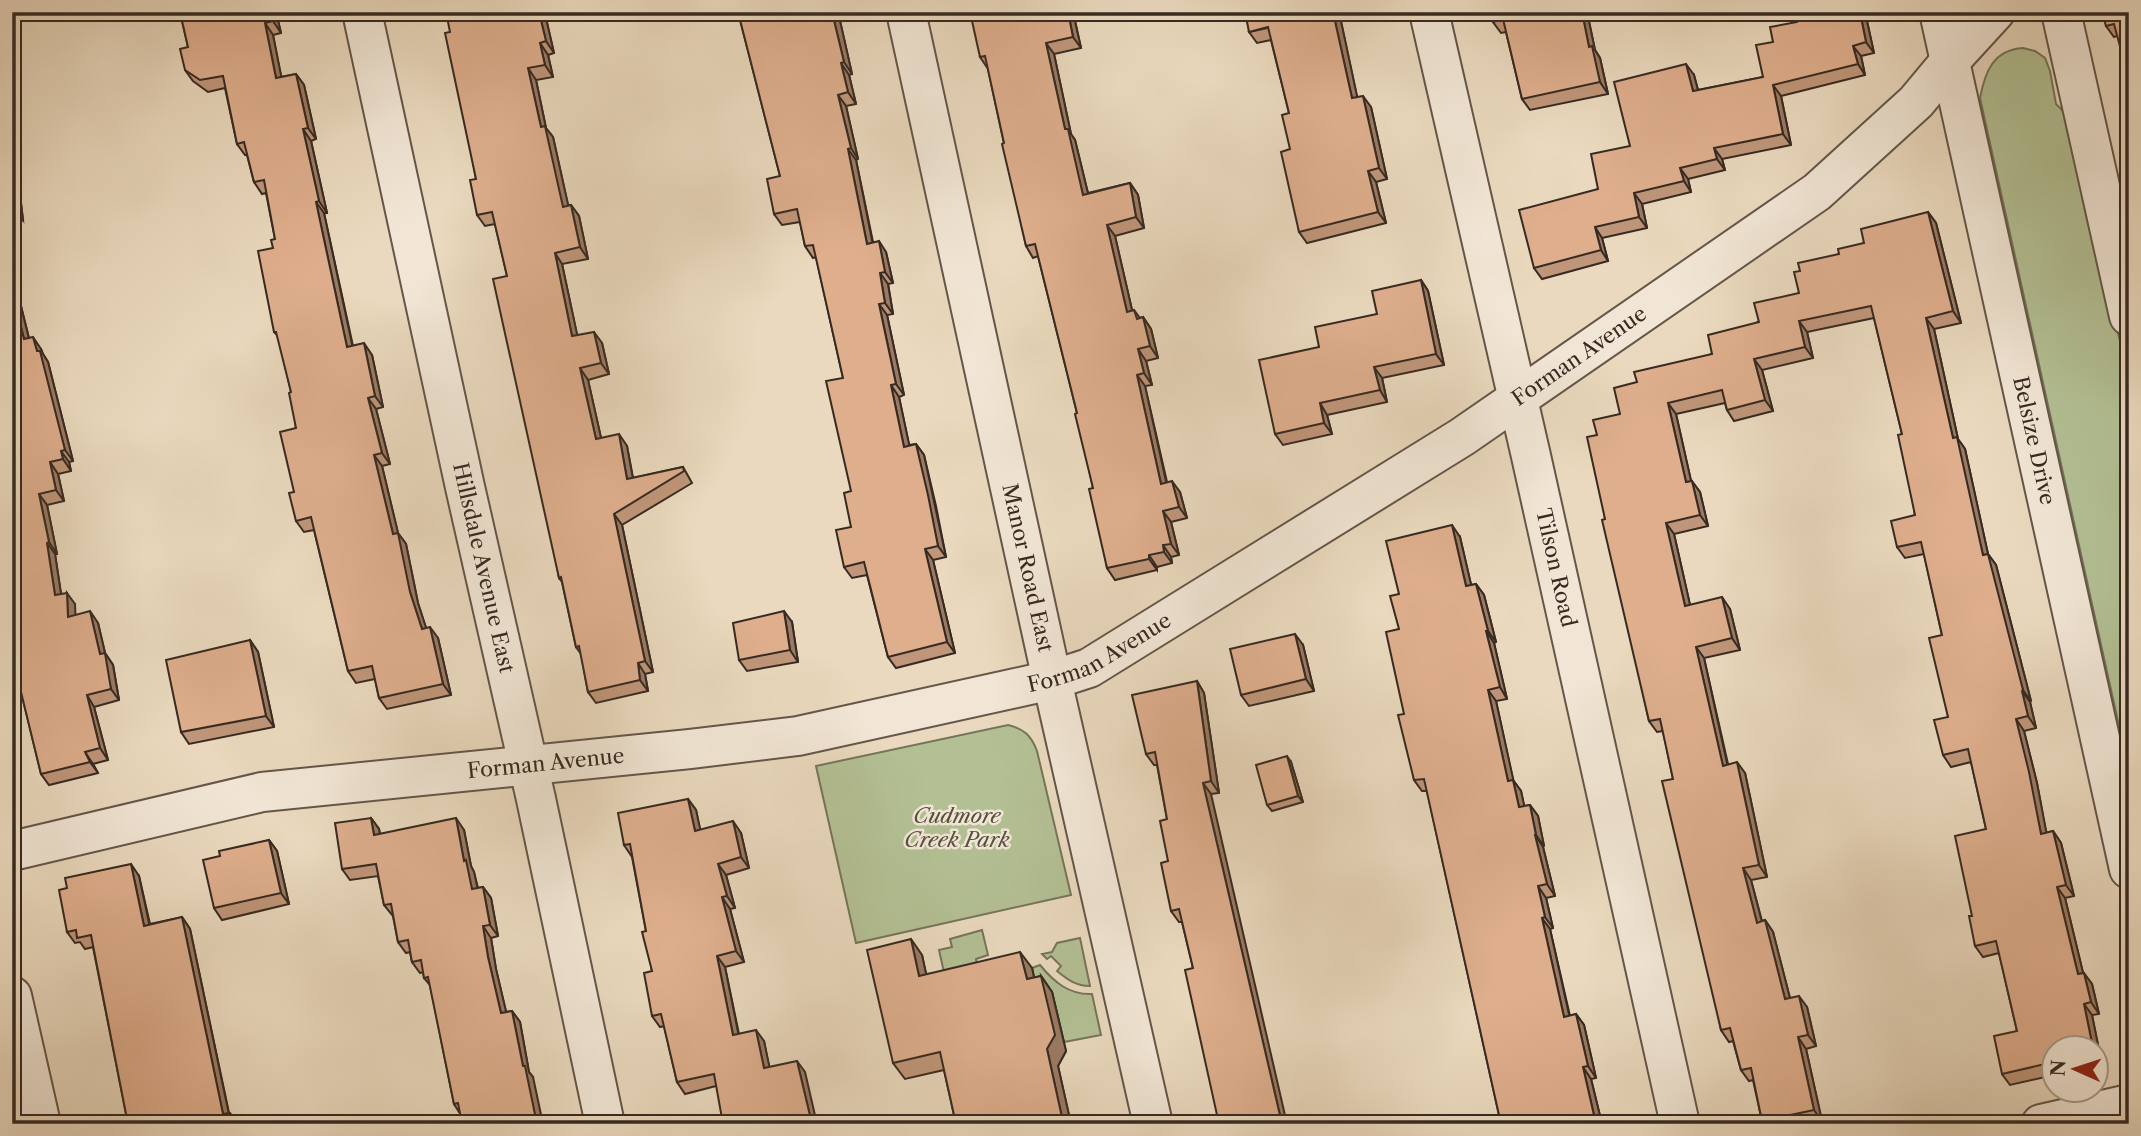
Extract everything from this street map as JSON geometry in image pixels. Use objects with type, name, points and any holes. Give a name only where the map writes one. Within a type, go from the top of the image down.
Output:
[{"type":"street","name":"Hillsdale Avenue East","points":[[362,12],[605,1124]]},
{"type":"street","name":"Manor Road East","points":[[906,12],[1052,680],[1153,1124]]},
{"type":"street","name":"Tilson Road","points":[[1429,12],[1680,1124]]},
{"type":"street","name":"Belsize Drive","points":[[1939,12],[2129,869]]},
{"type":"street","name":"Forman Avenue","points":[[12,851],[262,792],[798,736],[1052,680],[1090,668],[1462,437],[1817,192],[1916,102],[1996,12]]},
{"type":"street","points":[[2061,12],[2129,316]]},
{"type":"street","points":[[12,996],[41,1124]]},
{"type":"street","points":[[2041,1124],[2129,1104]]},
{"type":"green space","points":[[2023,48],[2035,51],[2045,58],[2056,104],[2069,117],[2129,381],[2129,771],[1980,98],[1992,64],[2004,53]]},
{"type":"green space","name":"Cudmore Creek Park","points":[[1008,725],[1026,734],[1037,751],[1071,895],[856,943],[816,766]]},
{"type":"green space","points":[[982,930],[988,955],[976,959],[978,969],[945,977],[939,950],[952,947],[950,939]]},
{"type":"green space","points":[[1080,938],[1090,986],[1069,980],[1057,971],[1061,966],[1051,956],[1047,959],[1042,954],[1052,952],[1057,943]]},
{"type":"green space","points":[[1040,965],[1069,990],[1092,994],[1101,1035],[1064,1042],[1052,992],[1038,996],[1032,968]]},
{"type":"building","points":[[180,12],[271,12],[273,21],[265,23],[276,78],[296,74],[308,128],[303,129],[319,201],[316,202],[347,347],[364,343],[375,396],[368,398],[382,453],[374,455],[393,534],[398,533],[410,592],[422,629],[430,627],[443,684],[379,698],[372,666],[348,671],[311,517],[296,521],[289,493],[294,492],[280,432],[296,428],[289,393],[291,392],[274,332],[258,251],[273,248],[271,240],[275,239],[264,180],[254,182],[244,142],[237,144],[223,76],[200,80],[185,70],[180,49],[188,47]]},
{"type":"building","points":[[446,12],[539,12],[546,41],[540,43],[545,65],[528,68],[541,127],[545,126],[563,207],[571,205],[580,247],[555,253],[572,336],[594,332],[601,363],[580,368],[596,439],[619,434],[627,479],[683,467],[684,471],[614,514],[645,661],[638,663],[640,680],[588,692],[579,646],[576,647],[561,577],[559,578],[493,279],[507,276],[492,212],[477,215],[470,180],[476,179],[445,33],[450,32]]},
{"type":"building","points":[[738,12],[832,12],[848,92],[838,95],[851,148],[848,149],[867,244],[879,241],[885,272],[880,273],[885,303],[879,304],[896,384],[891,385],[904,447],[916,444],[928,495],[938,546],[925,549],[947,642],[888,657],[864,562],[844,567],[836,530],[851,527],[844,493],[851,491],[826,381],[843,378],[813,245],[805,246],[797,209],[774,214],[767,179],[780,176]]},
{"type":"building","points":[[970,12],[1068,12],[1073,37],[1046,43],[1083,195],[1130,183],[1136,217],[1107,225],[1127,312],[1134,310],[1137,319],[1143,317],[1150,346],[1138,349],[1144,373],[1137,375],[1161,484],[1172,481],[1179,507],[1163,511],[1171,544],[1163,545],[1164,552],[1149,555],[1149,559],[1107,568],[1089,489],[1093,488],[1075,414],[1077,413],[1035,244],[1026,246],[985,56],[980,57]]},
{"type":"building","points":[[1245,12],[1333,12],[1352,98],[1363,96],[1379,168],[1368,171],[1378,212],[1299,232],[1281,152],[1290,149],[1282,115],[1289,113],[1268,27],[1249,32]]},
{"type":"building","points":[[1490,12],[1582,12],[1600,82],[1522,99],[1503,19],[1493,22]]},
{"type":"building","points":[[1795,12],[1860,12],[1866,42],[1853,46],[1858,64],[1773,85],[1783,134],[1714,148],[1717,159],[1680,168],[1684,181],[1634,193],[1639,217],[1595,227],[1601,250],[1534,268],[1519,210],[1598,189],[1591,154],[1630,146],[1614,82],[1686,64],[1693,91],[1763,77],[1756,45],[1773,42],[1770,27],[1797,22]]},
{"type":"building","points":[[2102,12],[2129,12],[2129,80],[2114,24],[2106,26]]},
{"type":"building","points":[[12,184],[15,209],[12,211]]},
{"type":"building","points":[[1928,212],[1953,311],[1926,318],[1953,438],[1957,437],[1983,555],[1988,554],[2023,690],[2028,716],[2016,719],[2041,834],[2053,831],[2066,885],[2057,887],[2078,974],[2084,973],[2091,1002],[2084,1004],[2090,1034],[2039,1034],[2039,1065],[2002,1074],[1994,1036],[2017,1031],[1996,941],[1975,946],[1969,916],[1972,916],[1955,836],[1986,829],[1968,749],[1943,755],[1934,720],[1948,717],[1929,638],[1942,635],[1921,542],[1897,547],[1891,521],[1915,515],[1898,435],[1902,434],[1871,306],[1799,321],[1805,347],[1754,359],[1765,400],[1727,410],[1722,390],[1668,403],[1686,482],[1692,481],[1700,515],[1666,523],[1685,606],[1722,597],[1732,638],[1696,647],[1723,766],[1737,762],[1759,865],[1743,868],[1757,923],[1765,920],[1785,999],[1799,996],[1808,1035],[1798,1037],[1814,1110],[1762,1121],[1751,1068],[1741,1070],[1730,1028],[1721,1030],[1662,781],[1673,779],[1660,719],[1649,721],[1602,520],[1605,519],[1587,437],[1597,435],[1593,420],[1620,414],[1614,388],[1637,382],[1634,372],[1712,354],[1708,335],[1759,322],[1754,303],[1799,293],[1794,272],[1800,271],[1798,263],[1839,254],[1838,249],[1864,243],[1861,229]]},
{"type":"building","points":[[1421,280],[1436,354],[1374,367],[1380,390],[1320,403],[1324,423],[1275,434],[1259,360],[1319,347],[1315,327],[1377,314],[1372,291]]},
{"type":"building","points":[[12,292],[24,339],[33,337],[37,351],[40,351],[65,450],[61,451],[63,459],[50,462],[56,490],[39,494],[49,542],[55,595],[67,593],[68,617],[90,611],[100,654],[105,653],[111,689],[87,695],[100,748],[85,752],[90,762],[41,774],[12,655]]},
{"type":"building","points":[[1452,525],[1466,586],[1476,584],[1488,631],[1500,687],[1488,690],[1508,781],[1513,780],[1519,807],[1530,805],[1547,884],[1538,886],[1545,917],[1542,918],[1564,1017],[1576,1014],[1588,1066],[1583,1067],[1596,1124],[1501,1124],[1424,779],[1414,780],[1398,715],[1404,714],[1386,632],[1399,629],[1390,596],[1399,594],[1386,541]]},
{"type":"building","points":[[784,611],[790,650],[739,660],[733,623]]},
{"type":"building","points":[[1295,634],[1306,679],[1241,695],[1230,649]]},
{"type":"building","points":[[250,640],[266,716],[181,732],[166,660]]},
{"type":"building","points":[[1197,681],[1211,781],[1203,783],[1282,1124],[1219,1124],[1185,970],[1193,968],[1179,909],[1171,911],[1161,863],[1168,861],[1160,821],[1167,819],[1155,752],[1146,754],[1132,695]]},
{"type":"building","points":[[1287,756],[1298,796],[1267,805],[1256,765]]},
{"type":"building","points":[[688,799],[695,831],[733,821],[741,857],[718,864],[727,896],[722,897],[736,951],[717,956],[733,1035],[756,1030],[764,1068],[797,1061],[812,1124],[723,1124],[714,1074],[677,1082],[661,1014],[652,1016],[644,973],[652,971],[642,932],[646,931],[630,844],[624,845],[618,813]]},
{"type":"building","points":[[371,818],[374,835],[456,818],[472,889],[483,887],[490,925],[483,926],[488,957],[501,1013],[512,1011],[537,1124],[462,1124],[458,1103],[454,1104],[428,977],[424,978],[421,960],[412,962],[408,940],[398,942],[391,904],[384,905],[376,864],[342,869],[335,823]]},
{"type":"building","points":[[269,840],[281,893],[214,908],[203,860],[220,856],[219,851]]},
{"type":"building","points":[[131,864],[144,926],[182,917],[223,1114],[230,1113],[233,1124],[128,1124],[91,935],[77,938],[76,930],[67,932],[59,890],[67,888],[65,878]]},
{"type":"building","points":[[911,939],[919,976],[1020,952],[1027,979],[1041,976],[1055,1035],[1047,1049],[1063,1122],[1061,1124],[956,1124],[940,1052],[893,1063],[867,950]]}]
